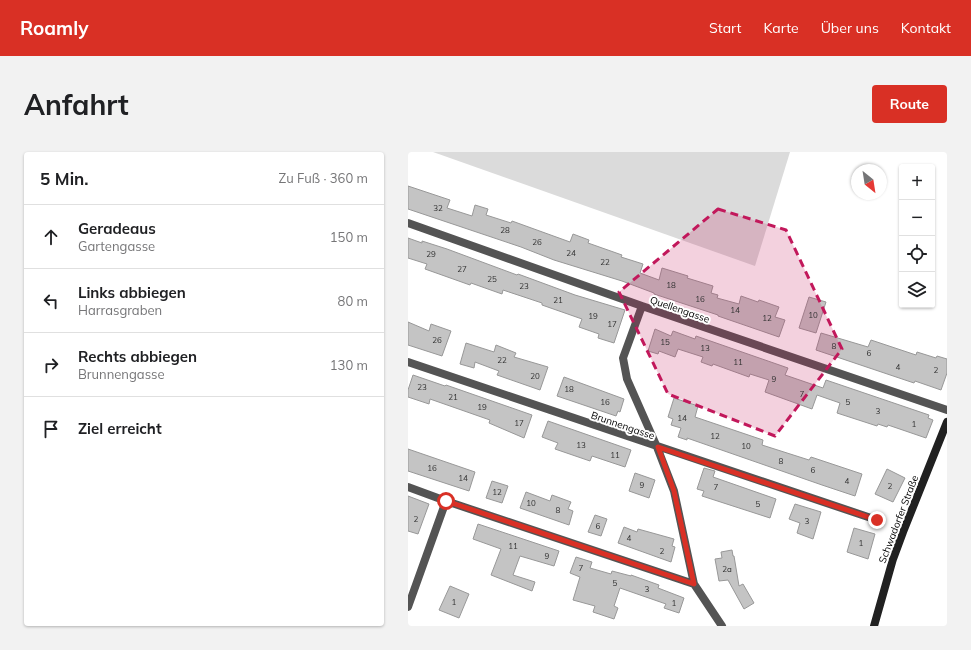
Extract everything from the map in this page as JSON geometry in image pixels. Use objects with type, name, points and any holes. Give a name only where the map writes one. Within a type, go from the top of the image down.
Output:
[{"type":"main road","name":"Schwadorfer Straße","points":[[874,626],[900,538],[947,422]]},
{"type":"street","name":"Quellengasse","points":[[408,223],[642,306],[947,410]]},
{"type":"street","points":[[642,306],[623,358],[626,379],[658,447],[674,491],[694,584],[722,626]]},
{"type":"street","name":"Brunnengasse","points":[[408,362],[877,520]]},
{"type":"street","points":[[408,487],[694,584]]},
{"type":"street","points":[[408,607],[446,501]]},
{"type":"highlighted area","points":[[718,209],[786,230],[842,349],[775,436],[668,394],[619,292]]},
{"type":"shaded area","points":[[433,152],[790,152],[755,266]]},
{"type":"building","points":[[408,186],[450,200],[447,208],[472,216],[475,205],[488,209],[486,215],[511,223],[512,221],[570,242],[573,234],[589,240],[588,243],[622,255],[621,257],[643,264],[640,273],[659,280],[662,268],[713,286],[711,293],[718,295],[717,298],[739,304],[741,296],[779,307],[775,317],[785,320],[779,337],[654,294],[622,281],[554,260],[521,247],[408,209]]},
{"type":"building","points":[[408,238],[447,249],[575,295],[625,310],[614,343],[598,338],[599,334],[579,327],[582,319],[542,305],[542,303],[503,290],[502,294],[471,283],[470,285],[425,269],[427,264],[408,258]]},
{"type":"building","points":[[809,297],[826,302],[816,333],[799,328]]},
{"type":"building","points":[[408,322],[429,331],[431,324],[451,331],[442,356],[408,345]]},
{"type":"building","points":[[655,329],[671,336],[673,331],[695,339],[696,336],[788,368],[785,375],[823,388],[826,380],[929,415],[928,418],[933,420],[926,438],[888,425],[887,427],[878,424],[877,426],[837,413],[840,403],[817,395],[812,409],[765,392],[769,380],[750,374],[749,377],[713,364],[712,366],[701,362],[703,357],[678,349],[675,357],[659,351],[658,354],[648,351]]},
{"type":"building","points":[[821,333],[868,347],[871,340],[916,355],[917,352],[936,358],[937,356],[947,359],[947,373],[941,390],[915,381],[914,383],[816,350]]},
{"type":"building","points":[[466,343],[494,352],[496,345],[516,353],[514,357],[548,367],[540,390],[497,375],[499,371],[475,362],[474,368],[460,364]]},
{"type":"building","points":[[413,375],[532,415],[524,438],[489,423],[490,420],[430,399],[429,404],[408,397],[408,390]]},
{"type":"building","points":[[564,377],[624,399],[620,412],[618,411],[616,416],[557,396]]},
{"type":"building","points":[[674,398],[698,406],[695,417],[763,440],[762,445],[809,460],[811,457],[862,474],[855,496],[687,438],[687,440],[678,437],[681,428],[671,425],[673,419],[668,417]]},
{"type":"building","points":[[548,421],[631,450],[625,467],[592,456],[590,461],[555,449],[558,443],[542,437]]},
{"type":"building","points":[[408,449],[475,472],[469,491],[408,471]]},
{"type":"building","points":[[704,468],[715,471],[713,477],[776,499],[770,518],[702,496],[704,491],[697,489]]},
{"type":"building","points":[[887,469],[905,478],[893,502],[875,494]]},
{"type":"building","points":[[635,473],[655,480],[649,498],[629,491]]},
{"type":"building","points":[[492,481],[508,486],[502,503],[486,498]]},
{"type":"building","points":[[526,492],[550,501],[552,495],[571,502],[568,509],[573,511],[569,525],[520,508]]},
{"type":"building","points":[[408,496],[429,504],[418,534],[408,531]]},
{"type":"building","points":[[795,504],[821,512],[813,539],[797,533],[800,523],[789,519]]},
{"type":"building","points":[[595,515],[607,519],[601,536],[588,532]]},
{"type":"building","points":[[478,524],[559,551],[554,566],[520,556],[513,575],[535,582],[532,591],[491,575],[501,549],[473,539]]},
{"type":"building","points":[[624,527],[637,532],[638,529],[674,539],[672,546],[675,547],[671,562],[618,543]]},
{"type":"building","points":[[854,528],[875,534],[868,559],[847,552]]},
{"type":"building","points":[[732,550],[739,586],[743,584],[754,603],[744,609],[728,580],[719,581],[715,559],[722,558],[721,552]]},
{"type":"building","points":[[576,557],[592,562],[590,568],[611,574],[612,571],[631,575],[659,585],[658,588],[684,598],[679,613],[664,608],[666,604],[620,588],[614,606],[618,608],[614,619],[593,612],[595,606],[573,600],[580,577],[570,573]]},
{"type":"building","points":[[450,586],[469,594],[459,618],[439,610]]},
{"type":"route","points":[[446,501],[694,584],[674,491],[658,447],[877,520]]}]
